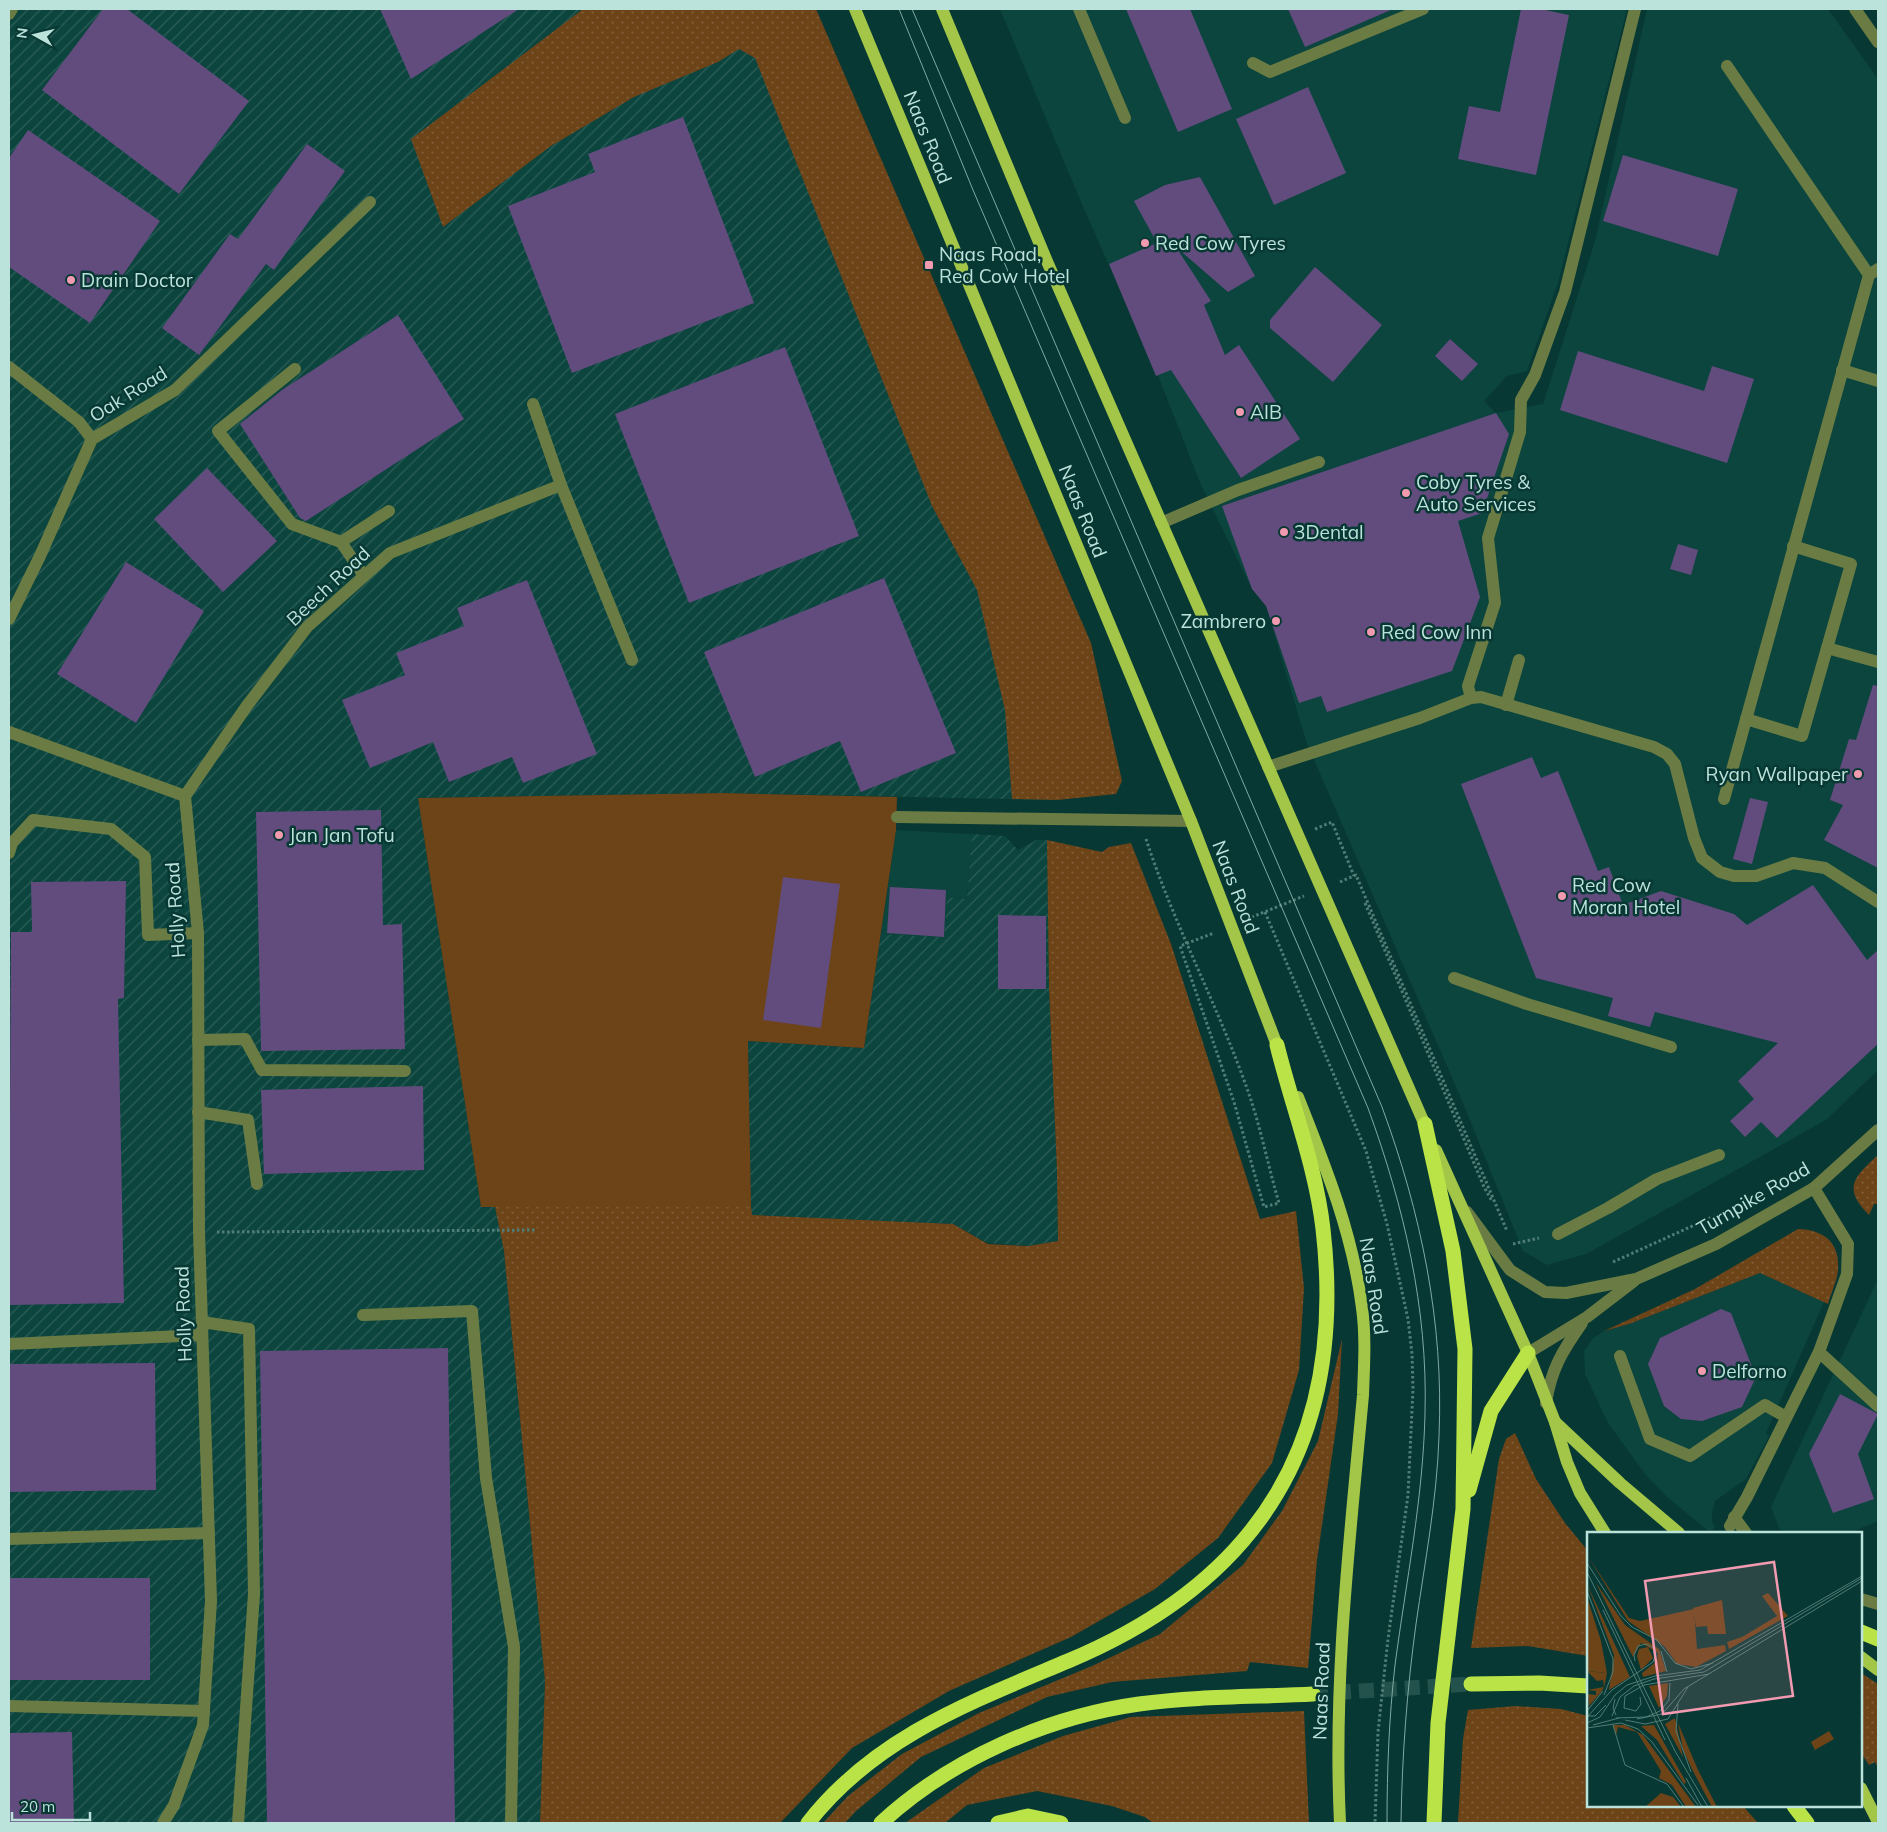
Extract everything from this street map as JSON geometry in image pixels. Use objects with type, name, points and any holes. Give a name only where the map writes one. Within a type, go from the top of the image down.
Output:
[{"type":"highway","points":[[808,1823],[823,1804],[856,1773],[921,1727],[978,1698],[1119,1638],[1185,1597],[1210,1577],[1236,1550],[1258,1523],[1274,1499],[1305,1437],[1315,1408],[1324,1356],[1328,1315],[1323,1226],[1310,1162],[1277,1045]]},
{"type":"highway","points":[[1425,1124],[1451,1242],[1460,1298],[1465,1349],[1463,1509],[1438,1723],[1434,1823]]},
{"type":"highway","points":[[1463,1509],[1491,1411],[1528,1353]]},
{"type":"highway","points":[[1862,1632],[1878,1639]]},
{"type":"highway","points":[[1471,1684],[1539,1683],[1587,1686]]},
{"type":"highway","points":[[881,1823],[895,1810],[927,1788],[979,1756],[1023,1736],[1066,1720],[1140,1704],[1313,1694]]},
{"type":"highway","points":[[1795,1807],[1808,1823]]},
{"type":"highway","points":[[998,1823],[1028,1816],[1061,1823]]},
{"type":"main road","name":"Naas Road","points":[[855,9],[1191,821],[1321,1155],[1348,1235],[1363,1310],[1363,1395],[1340,1656],[1338,1730],[1340,1823]]},
{"type":"main road","points":[[942,9],[1046,260],[1454,1193],[1528,1353],[1580,1493],[1604,1532]]},
{"type":"main road","points":[[1555,1422],[1620,1483],[1678,1532]]},
{"type":"main road","points":[[1862,1658],[1878,1670]]},
{"type":"main road","points":[[1862,1790],[1878,1822]]},
{"type":"street","points":[[9,14],[12,9]]},
{"type":"street","points":[[1078,9],[1125,118]]},
{"type":"street","points":[[1253,64],[1270,72],[1423,9]]},
{"type":"street","points":[[1471,698],[1468,686],[1495,603],[1488,538],[1520,432],[1521,400],[1535,375],[1565,292],[1635,9]]},
{"type":"street","points":[[1855,9],[1878,42]]},
{"type":"street","points":[[1724,799],[1842,370],[1873,272],[1727,66]]},
{"type":"street","name":"Oak Road","points":[[9,619],[92,439],[175,390],[370,202]]},
{"type":"street","points":[[9,367],[79,422],[92,439]]},
{"type":"street","points":[[295,368],[218,431],[292,524],[340,542],[364,576]]},
{"type":"street","points":[[1842,370],[1878,381]]},
{"type":"street","points":[[533,404],[562,486],[632,660]]},
{"type":"street","points":[[1162,522],[1238,490],[1319,462]]},
{"type":"street","name":"Beech Road","points":[[185,796],[246,707],[307,627],[390,553],[562,486]]},
{"type":"street","points":[[340,542],[389,511]]},
{"type":"street","points":[[1746,719],[1802,736],[1851,564],[1793,546]]},
{"type":"street","points":[[1827,648],[1878,662]]},
{"type":"street","points":[[1506,705],[1519,660]]},
{"type":"street","points":[[1268,767],[1420,718],[1471,698],[1481,697],[1648,746],[1666,754],[1675,764],[1680,776],[1694,838],[1702,858],[1720,872],[1734,876],[1756,876],[1792,863],[1825,868],[1878,902]]},
{"type":"street","points":[[9,732],[185,796]]},
{"type":"street","name":"Holly Road","points":[[163,1823],[174,1805],[202,1725],[211,1601],[199,1232],[198,932],[185,796]]},
{"type":"street","points":[[897,817],[1140,822],[1191,821]]},
{"type":"street","points":[[9,853],[12,843],[33,820],[111,829],[145,857],[148,935],[198,932]]},
{"type":"street","points":[[1454,978],[1527,1004],[1671,1047]]},
{"type":"street","points":[[198,1040],[245,1039],[262,1070],[405,1071]]},
{"type":"street","points":[[198,1112],[248,1120],[257,1184]]},
{"type":"street","name":"Turnpike Road","points":[[1636,1279],[1716,1244],[1814,1188],[1878,1130]]},
{"type":"street","points":[[1558,1234],[1608,1208],[1657,1179],[1719,1155]]},
{"type":"street","points":[[1745,1532],[1732,1521],[1819,1352],[1848,1274],[1848,1244],[1814,1188]]},
{"type":"street","points":[[1454,1193],[1510,1270],[1545,1292],[1566,1293],[1636,1279]]},
{"type":"street","points":[[1528,1353],[1586,1317],[1636,1279]]},
{"type":"street","points":[[363,1315],[472,1311],[486,1478],[514,1647],[511,1823]]},
{"type":"street","points":[[1546,1403],[1551,1373],[1563,1350],[1586,1317]]},
{"type":"street","points":[[9,1344],[202,1328],[249,1329],[254,1594],[238,1823]]},
{"type":"street","points":[[1819,1352],[1878,1406]]},
{"type":"street","points":[[1620,1356],[1650,1439],[1690,1456],[1765,1405],[1786,1417]]},
{"type":"street","points":[[9,1539],[209,1533]]},
{"type":"street","points":[[1862,1599],[1878,1604]]},
{"type":"street","points":[[9,1706],[204,1711]]},
{"type":"path","points":[[1140,822],[1184,937],[1209,994],[1251,1100],[1279,1203],[1264,1207],[1234,1102],[1180,946],[1223,929]]},
{"type":"path","points":[[1298,835],[1332,822],[1484,1187],[1499,1212]]},
{"type":"path","points":[[1338,882],[1356,875],[1499,1212],[1513,1244],[1519,1250]]},
{"type":"path","points":[[1240,922],[1311,894]]},
{"type":"path","points":[[1266,912],[1366,1152],[1382,1203],[1408,1319],[1413,1389],[1408,1495],[1388,1639],[1378,1732],[1375,1823]]},
{"type":"path","points":[[1607,1265],[1762,1193],[1779,1208]]},
{"type":"path","points":[[199,1232],[537,1230]]},
{"type":"path","points":[[1513,1244],[1558,1234]]},
{"type":"shaded area","points":[[9,9],[815,9],[1057,800],[722,793],[418,798],[481,1206],[495,1207],[504,1251],[545,1681],[540,1823],[9,1823]]},
{"type":"shaded area","points":[[583,9],[816,9],[1091,643],[1122,781],[1116,794],[1057,800],[1012,799],[1005,710],[977,590],[932,506],[755,58],[739,49],[718,62],[634,97],[551,146],[443,227],[411,139]]},
{"type":"shaded area","points":[[1000,9],[1627,9],[1558,283],[1527,371],[1507,376],[1484,401],[1496,413],[1543,404],[1595,241],[1647,9],[1828,9],[1878,79],[1878,1070],[1826,1120],[1586,1254],[1547,1265],[1523,1251],[1463,1103],[1306,741],[1266,606],[1252,589],[1201,485],[1159,378],[1081,202]]},
{"type":"shaded area","points":[[722,793],[897,797],[896,830],[864,1048],[748,1041],[751,1207],[481,1207],[418,798]]},
{"type":"shaded area","points":[[896,830],[972,834],[967,899],[947,897],[944,937],[881,934]]},
{"type":"shaded area","points":[[972,834],[1005,836],[1018,850],[1036,840],[1047,840],[1049,988],[1058,1241],[1028,1246],[988,1243],[953,1224],[751,1215],[748,1041],[864,1048],[881,934],[944,937],[947,897],[967,899]]},
{"type":"shaded area","points":[[1047,840],[1102,852],[1109,847],[1131,843],[1171,944],[1260,1219],[1296,1211],[1304,1288],[1299,1370],[1272,1463],[1218,1538],[1155,1589],[1071,1637],[949,1691],[852,1748],[780,1823],[540,1823],[545,1681],[504,1251],[495,1207],[751,1207],[752,1215],[953,1224],[988,1244],[1028,1246],[1058,1241],[1049,988]]},
{"type":"shaded area","points":[[1878,1155],[1878,1204],[1874,1204],[1869,1215],[1856,1197],[1854,1183],[1863,1170]]},
{"type":"shaded area","points":[[1798,1229],[1823,1235],[1833,1245],[1836,1252],[1838,1270],[1828,1304],[1760,1273],[1629,1324],[1604,1331],[1695,1289]]},
{"type":"shaded area","points":[[1760,1273],[1824,1302],[1766,1433],[1769,1436],[1746,1479],[1715,1501],[1712,1522],[1715,1527],[1712,1532],[1667,1497],[1645,1474],[1608,1423],[1585,1374],[1584,1351],[1593,1338],[1604,1331],[1629,1324]]},
{"type":"shaded area","points":[[1878,1279],[1878,1521],[1851,1532],[1789,1532],[1780,1530],[1771,1507]]},
{"type":"shaded area","points":[[1342,1339],[1338,1414],[1317,1560],[1308,1668],[1250,1662],[1247,1671],[1112,1682],[1047,1697],[921,1757],[856,1811],[845,1823],[823,1823],[848,1796],[902,1754],[979,1713],[1092,1666],[1160,1634],[1243,1565],[1282,1511],[1318,1441]]},
{"type":"shaded area","points":[[1515,1433],[1536,1479],[1565,1523],[1587,1550],[1587,1656],[1528,1646],[1471,1648],[1499,1459],[1506,1439]]},
{"type":"shaded area","points":[[1862,1674],[1878,1684],[1878,1768],[1875,1762],[1869,1765],[1862,1754]]},
{"type":"shaded area","points":[[1515,1706],[1561,1709],[1587,1716],[1587,1807],[1744,1807],[1758,1823],[1458,1823],[1463,1739],[1468,1710]]},
{"type":"shaded area","points":[[1304,1711],[1309,1823],[1153,1823],[1145,1817],[1112,1806],[1037,1791],[967,1805],[945,1823],[905,1823],[984,1768],[1063,1736],[1131,1717]]},
{"type":"building","points":[[103,9],[127,9],[249,101],[179,194],[42,90]]},
{"type":"building","points":[[380,9],[519,9],[411,79]]},
{"type":"building","points":[[1126,9],[1190,9],[1232,109],[1178,132]]},
{"type":"building","points":[[1288,9],[1393,9],[1305,47]]},
{"type":"building","points":[[1521,9],[1540,9],[1569,15],[1536,175],[1458,159],[1469,106],[1500,112]]},
{"type":"building","points":[[1308,87],[1346,173],[1274,205],[1236,119]]},
{"type":"building","points":[[683,117],[754,303],[572,373],[508,206],[595,172],[588,154]]},
{"type":"building","points":[[28,130],[160,221],[90,323],[9,267],[9,158]]},
{"type":"building","points":[[307,144],[345,171],[274,270],[266,264],[199,355],[162,328],[230,234],[238,239]]},
{"type":"building","points":[[1623,155],[1738,189],[1718,256],[1603,221]]},
{"type":"building","points":[[1200,177],[1255,276],[1228,292],[1176,247],[1211,301],[1204,305],[1225,355],[1239,345],[1300,439],[1241,478],[1171,370],[1156,376],[1109,264],[1157,243],[1134,201],[1165,185]]},
{"type":"building","points":[[1315,267],[1382,325],[1333,382],[1270,328],[1270,320]]},
{"type":"building","points":[[398,315],[464,419],[306,521],[300,518],[240,424],[282,390]]},
{"type":"building","points":[[1450,339],[1478,364],[1462,381],[1435,356]]},
{"type":"building","points":[[785,347],[859,536],[689,603],[615,414]]},
{"type":"building","points":[[1578,351],[1704,391],[1712,366],[1754,379],[1727,463],[1560,410]]},
{"type":"building","points":[[1496,413],[1509,434],[1482,513],[1458,521],[1480,597],[1452,671],[1327,712],[1321,696],[1299,703],[1266,606],[1252,589],[1222,506]]},
{"type":"building","points":[[207,468],[277,541],[223,592],[154,519]]},
{"type":"building","points":[[1678,544],[1698,550],[1691,575],[1670,569]]},
{"type":"building","points":[[126,562],[204,611],[136,723],[57,674]]},
{"type":"building","points":[[884,578],[956,753],[861,792],[840,741],[755,777],[704,652]]},
{"type":"building","points":[[527,580],[597,754],[523,783],[512,757],[449,782],[433,742],[370,768],[342,700],[405,675],[396,653],[464,626],[457,608]]},
{"type":"building","points":[[1873,685],[1878,686],[1878,868],[1824,840],[1843,805],[1830,800],[1849,739],[1856,740]]},
{"type":"building","name":"Red Cow Moran Hotel","points":[[1532,757],[1541,778],[1558,771],[1598,871],[1609,867],[1623,905],[1661,891],[1734,914],[1747,925],[1813,885],[1867,960],[1878,950],[1878,1044],[1777,1138],[1761,1122],[1745,1137],[1730,1121],[1754,1099],[1738,1081],[1778,1043],[1655,1012],[1650,1027],[1608,1016],[1613,998],[1536,978],[1461,784]]},
{"type":"building","points":[[1750,798],[1768,802],[1752,864],[1733,859]]},
{"type":"building","points":[[381,810],[383,925],[402,924],[405,1049],[261,1051],[256,812]]},
{"type":"building","points":[[783,877],[840,884],[821,1028],[763,1020]]},
{"type":"building","points":[[126,881],[124,998],[118,999],[124,1303],[9,1305],[11,932],[32,932],[31,882]]},
{"type":"building","points":[[890,887],[946,890],[944,937],[887,933]]},
{"type":"building","points":[[998,915],[1046,916],[1046,989],[998,989]]},
{"type":"building","points":[[423,1086],[424,1170],[264,1174],[261,1090]]},
{"type":"building","name":"Delforno","points":[[1721,1309],[1731,1313],[1756,1377],[1742,1407],[1702,1421],[1681,1419],[1664,1406],[1648,1364],[1660,1338]]},
{"type":"building","points":[[448,1348],[455,1823],[267,1823],[260,1351]]},
{"type":"building","points":[[155,1363],[156,1490],[9,1492],[9,1364]]},
{"type":"building","points":[[1840,1394],[1878,1414],[1858,1454],[1874,1499],[1833,1513],[1809,1454]]},
{"type":"building","points":[[9,1578],[150,1578],[150,1680],[9,1680]]},
{"type":"building","points":[[72,1732],[74,1823],[9,1823],[9,1733]]},
{"type":"tunnel","points":[[1313,1694],[1471,1684]]},
{"type":"tram line","points":[[899,9],[973,190],[1368,1108],[1403,1220],[1418,1297],[1425,1374],[1425,1414],[1418,1509],[1393,1685],[1387,1783],[1387,1823]]},
{"type":"tram line","points":[[912,9],[1382,1107],[1408,1187],[1427,1268],[1438,1351],[1440,1393],[1436,1483],[1416,1624],[1408,1698],[1402,1773],[1401,1823]]},
{"type":"place","name":"Red Cow Tyres","points":[[1145,243]]},
{"type":"place","name":"Naas Road, Red Cow Hotel","points":[[929,265]]},
{"type":"place","name":"Drain Doctor","points":[[71,280]]},
{"type":"place","name":"AIB","points":[[1240,412]]},
{"type":"place","name":"Coby Tyres & Auto Services","points":[[1406,493]]},
{"type":"place","name":"3Dental","points":[[1284,532]]},
{"type":"place","name":"Zambrero","points":[[1276,621]]},
{"type":"place","name":"Red Cow Inn","points":[[1371,632]]},
{"type":"place","name":"Ryan Wallpaper","points":[[1858,774]]},
{"type":"place","name":"Jan Jan Tofu","points":[[279,835]]},
{"type":"place","name":"Red Cow Moran Hotel","points":[[1562,896]]},
{"type":"place","name":"Delforno","points":[[1702,1371]]}]
